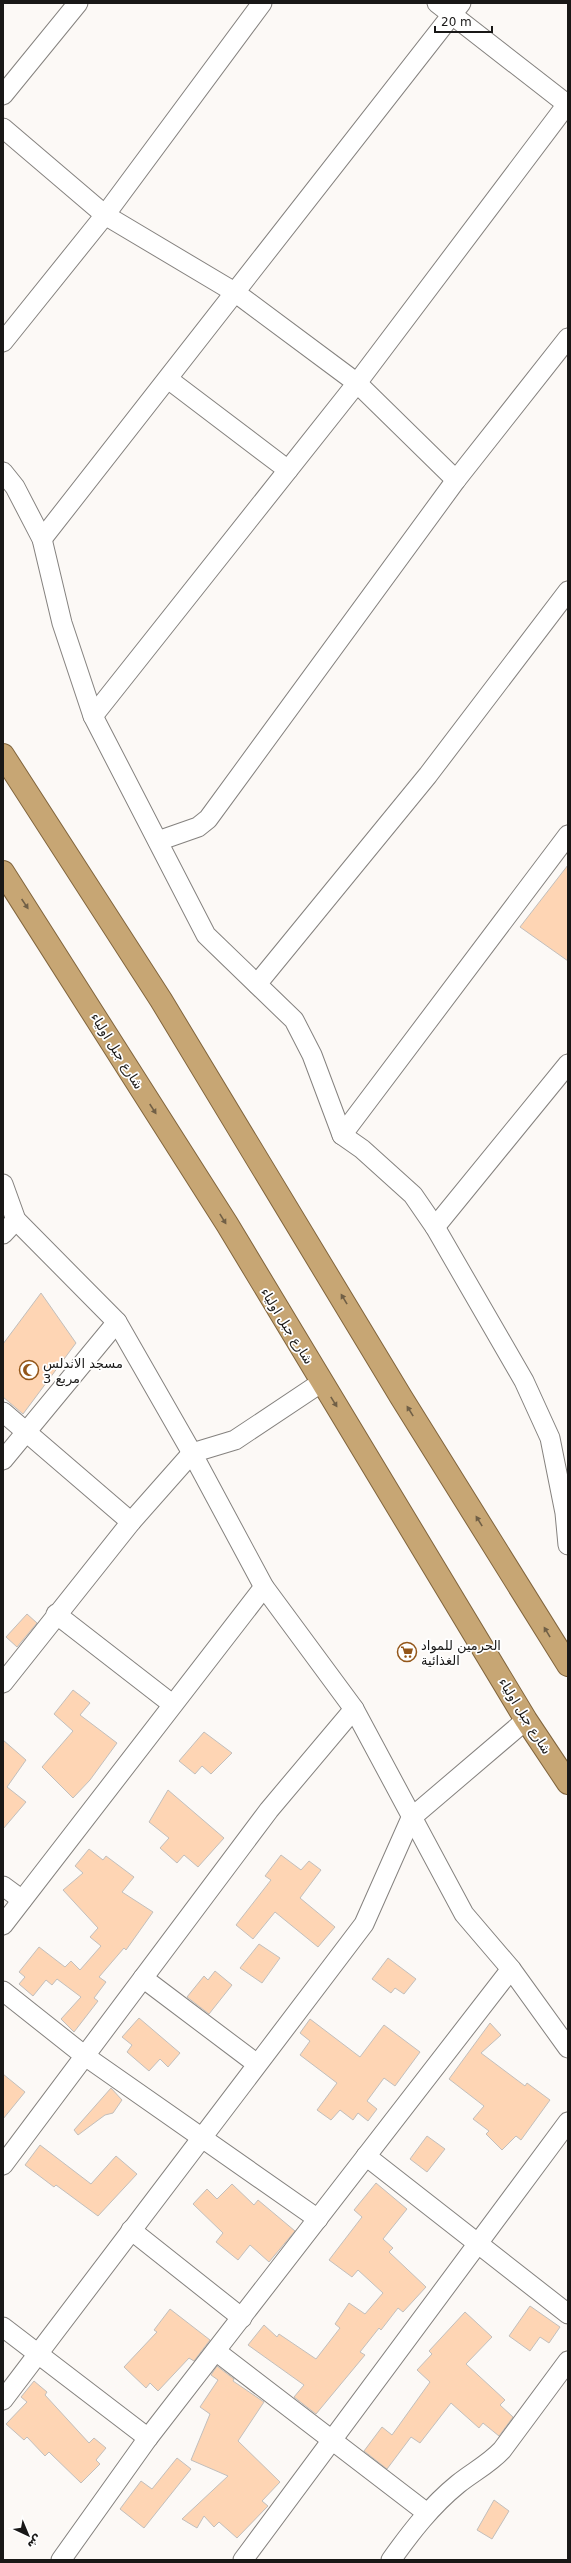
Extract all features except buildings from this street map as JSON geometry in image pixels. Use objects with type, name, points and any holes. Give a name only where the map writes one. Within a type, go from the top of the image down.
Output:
[{"type":"highway","points":[[3,755],[161,1000],[401,1397],[568,1665]]},
{"type":"highway","name":"شارع جبل اولياء","points":[[3,872],[223,1218],[526,1720],[568,1783]]},
{"type":"street","points":[[3,95],[78,3]]},
{"type":"street","points":[[3,342],[105,215],[262,3]]},
{"type":"street","points":[[93,716],[357,383],[568,104],[456,9],[437,3]]},
{"type":"street","points":[[42,539],[236,293],[456,9]]},
{"type":"street","points":[[3,128],[105,215],[236,293],[357,383],[456,480]]},
{"type":"street","points":[[158,841],[198,827],[208,819],[456,480],[568,338]]},
{"type":"street","points":[[168,379],[288,470]]},
{"type":"street","points":[[3,472],[15,487],[42,539],[62,623],[93,716],[206,935],[294,1020],[312,1056],[342,1135],[362,1149],[413,1195],[435,1227],[524,1381],[550,1438],[566,1511],[568,1545]]},
{"type":"street","points":[[257,984],[428,775],[568,592]]},
{"type":"street","points":[[342,1135],[568,835]]},
{"type":"street","points":[[435,1227],[568,1064]]},
{"type":"street","points":[[3,1184],[16,1220],[117,1322],[192,1453],[264,1587],[354,1709],[411,1818],[464,1914],[511,1969],[568,2048]]},
{"type":"street","points":[[3,1234],[16,1220]]},
{"type":"street","points":[[3,1460],[117,1322]]},
{"type":"street","points":[[3,1683],[56,1614],[131,1522],[192,1453],[235,1440],[322,1382]]},
{"type":"street","points":[[3,1412],[24,1433],[131,1522]]},
{"type":"street","points":[[3,1925],[172,1704],[264,1587]]},
{"type":"street","points":[[56,1614],[172,1704]]},
{"type":"street","points":[[3,2165],[269,1810],[354,1709]]},
{"type":"street","points":[[3,2400],[364,1924],[411,1818],[526,1720]]},
{"type":"street","points":[[3,1886],[22,1900]]},
{"type":"street","points":[[60,2560],[148,2438],[217,2352],[511,1969]]},
{"type":"street","points":[[143,1978],[257,2064]]},
{"type":"street","points":[[3,1990],[85,2056],[318,2220]]},
{"type":"street","points":[[243,2560],[479,2245],[568,2122]]},
{"type":"street","points":[[366,2156],[568,2314]]},
{"type":"street","points":[[131,2230],[242,2318]]},
{"type":"street","points":[[3,2327],[148,2438]]},
{"type":"street","points":[[217,2352],[332,2442],[427,2513]]},
{"type":"street","points":[[391,2560],[427,2513],[459,2483],[490,2464],[568,2361]]},
{"type":"place","name":"مسجد الاندلس مربع 3","points":[[29,1370]]},
{"type":"place","name":"الحرمين للمواد الغذائية","points":[[407,1652]]}]
